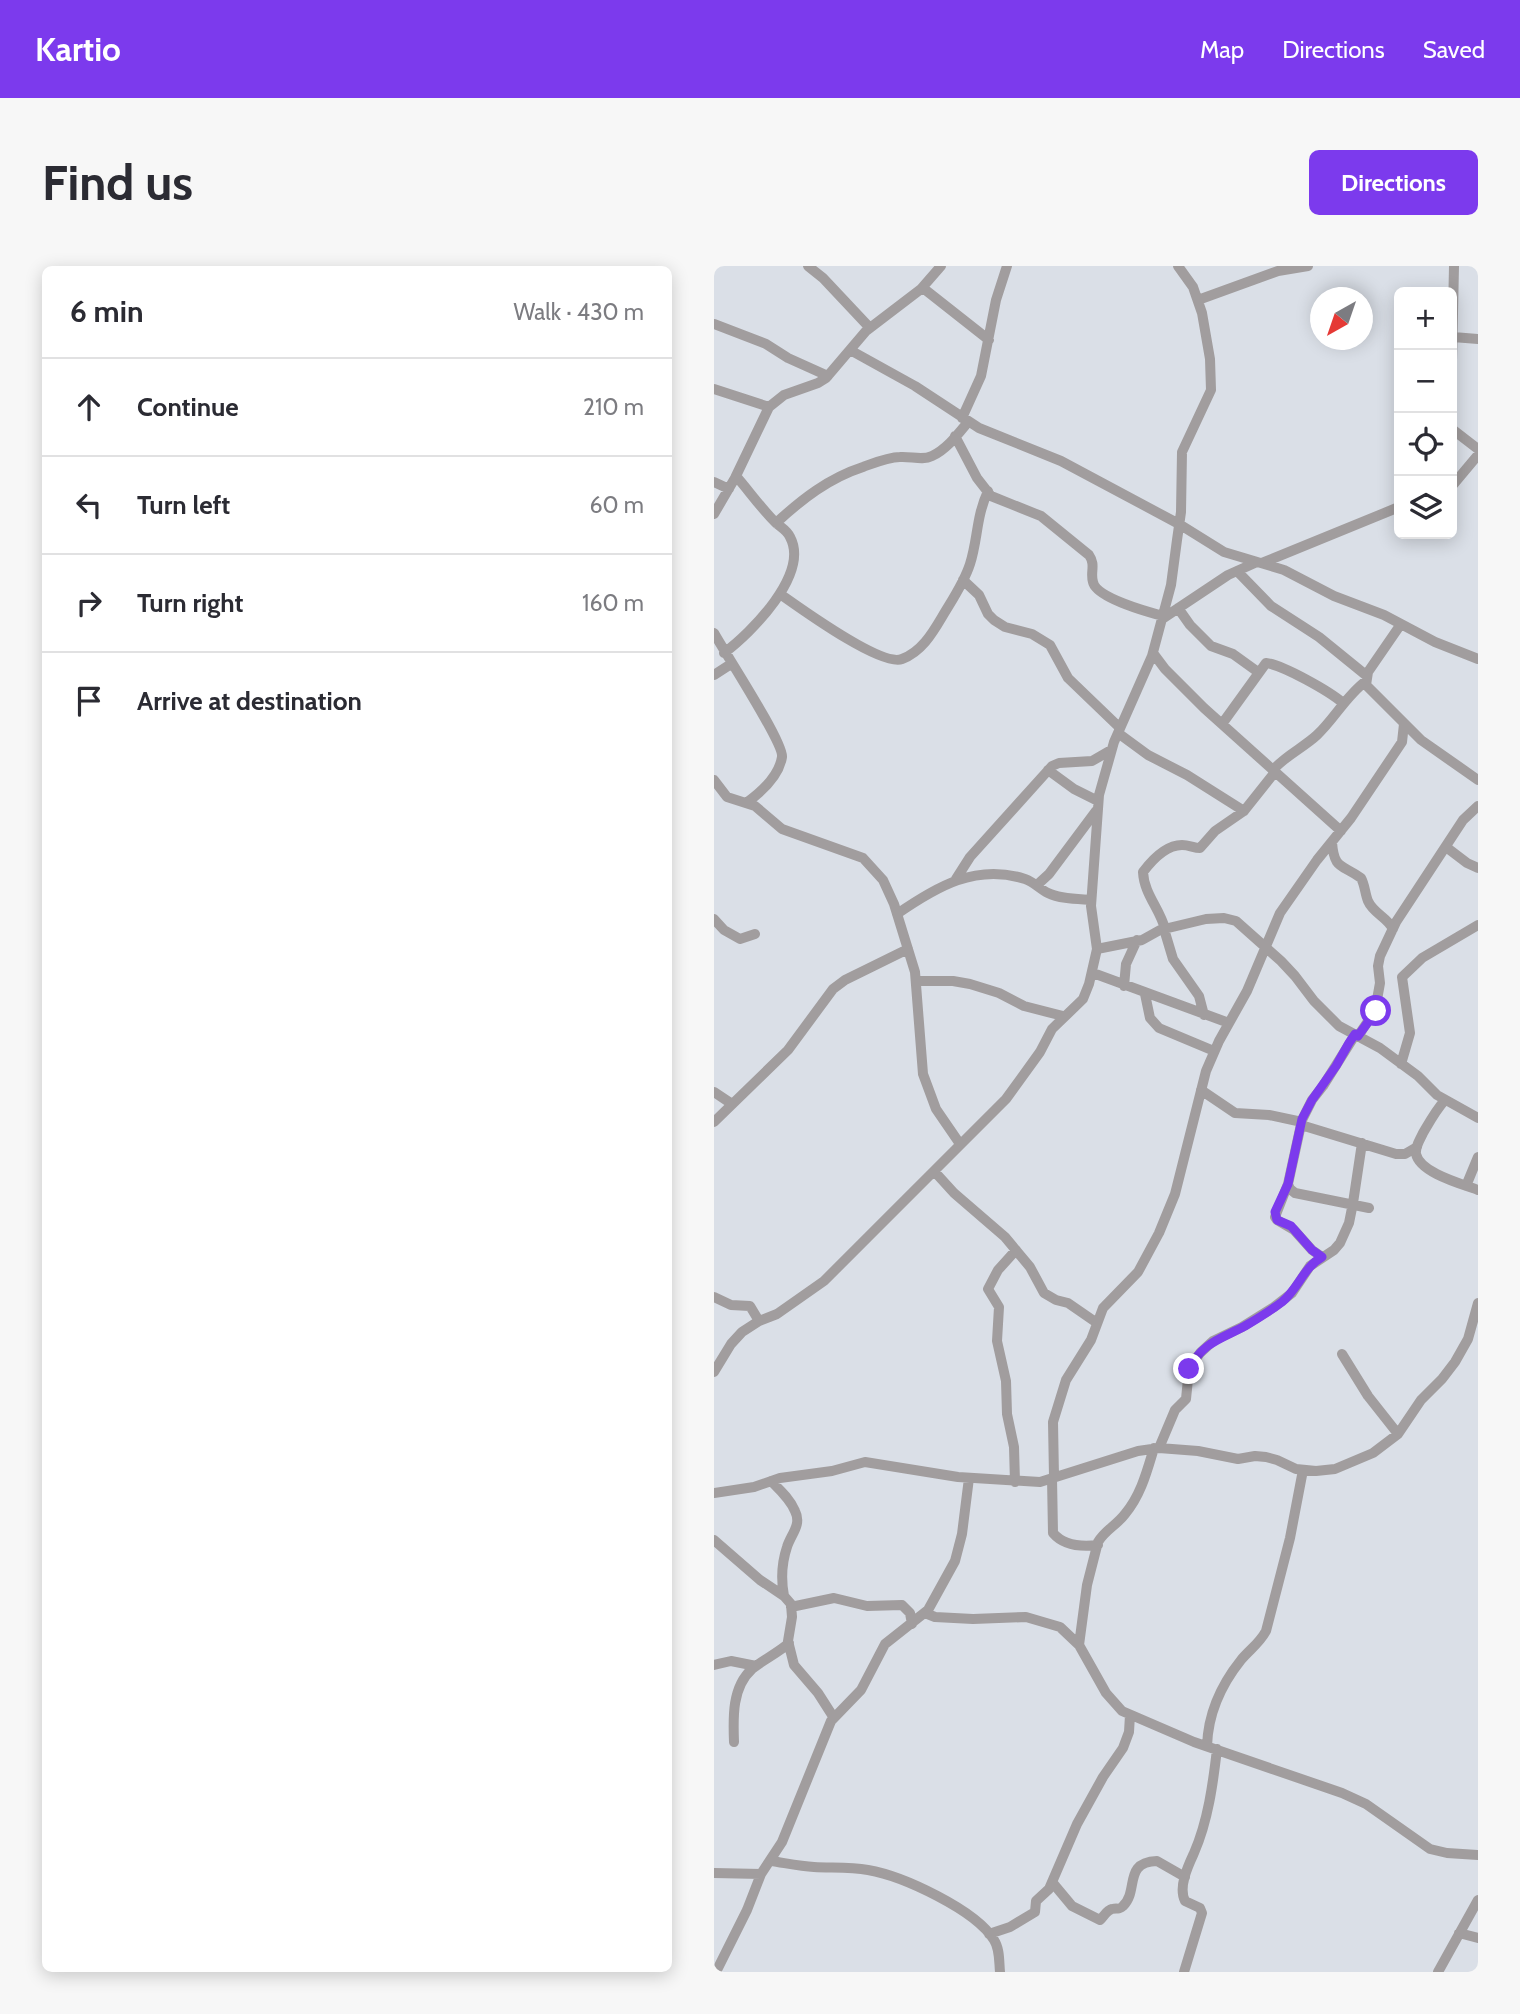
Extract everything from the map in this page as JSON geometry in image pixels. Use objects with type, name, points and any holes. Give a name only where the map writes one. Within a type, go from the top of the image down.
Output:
[{"type":"street","points":[[808,266],[823,278],[870,328]]},
{"type":"street","points":[[714,514],[736,476],[769,407],[785,395],[818,383],[828,376],[870,328],[923,288],[941,266]]},
{"type":"street","points":[[776,523],[811,492],[835,478],[861,467],[899,457],[924,459],[932,456],[955,436],[965,420],[981,376],[996,300],[1007,266]]},
{"type":"street","points":[[714,1371],[742,1332],[777,1314],[824,1281],[934,1171],[1012,1091],[1040,1052],[1052,1029],[1083,999],[1093,973],[1097,949],[1091,900],[1098,806],[1111,750],[1153,653],[1171,585],[1179,524],[1182,453],[1211,390],[1210,359],[1202,313],[1193,287],[1178,266]]},
{"type":"street","points":[[1255,279],[1258,266]]},
{"type":"street","points":[[1198,300],[1278,271],[1308,266]]},
{"type":"street","points":[[1454,266],[1454,287]]},
{"type":"street","points":[[923,288],[989,340]]},
{"type":"street","points":[[714,324],[766,344],[828,376]]},
{"type":"street","points":[[1457,337],[1478,339]]},
{"type":"street","points":[[850,351],[915,386],[965,420],[993,435],[1061,461],[1179,524],[1224,552],[1284,569],[1335,596],[1369,608],[1435,642],[1478,659]]},
{"type":"street","points":[[714,389],[769,407]]},
{"type":"street","points":[[1457,433],[1478,452],[1457,479]]},
{"type":"street","points":[[955,436],[977,478],[997,500],[1041,516],[1089,555],[1096,589],[1115,600],[1162,618]]},
{"type":"street","points":[[724,653],[752,629],[780,594],[786,585],[793,552],[790,536],[736,476]]},
{"type":"street","points":[[714,482],[729,489]]},
{"type":"street","points":[[780,594],[863,648],[890,660],[900,660],[919,649],[928,638],[963,580],[975,547],[978,517],[988,491]]},
{"type":"street","points":[[1162,618],[1237,571],[1394,509]]},
{"type":"street","points":[[1237,571],[1270,606],[1319,637],[1367,678],[1370,691],[1421,740],[1478,780]]},
{"type":"street","points":[[963,580],[979,596],[994,620],[1005,627],[1032,634],[1050,645],[1068,678],[1119,731],[1148,755],[1187,775],[1244,811]]},
{"type":"street","points":[[1178,608],[1211,646],[1233,654],[1258,672]]},
{"type":"street","points":[[1204,1015],[1199,996],[1173,959],[1162,918],[1150,898],[1143,872],[1171,847],[1185,845],[1200,848],[1215,831],[1244,811],[1289,753],[1316,736],[1367,678],[1401,624]]},
{"type":"street","points":[[714,633],[773,729],[782,752],[774,775],[760,793],[746,803]]},
{"type":"street","points":[[1153,653],[1182,687],[1341,831]]},
{"type":"street","points":[[1222,724],[1262,666],[1270,663],[1322,689],[1343,703]]},
{"type":"street","points":[[714,675],[731,664]]},
{"type":"street","points":[[1098,1545],[1067,1543],[1053,1533],[1053,1422],[1066,1380],[1091,1340],[1103,1308],[1138,1272],[1159,1233],[1175,1194],[1201,1090],[1214,1051],[1247,991],[1287,902],[1341,831],[1402,743],[1404,724]]},
{"type":"street","points":[[956,879],[970,857],[1048,770],[1059,764],[1092,761],[1111,750]]},
{"type":"street","points":[[1048,770],[1098,806]]},
{"type":"street","points":[[715,785],[727,797],[762,811],[786,830],[863,858],[883,880],[897,914],[916,981],[923,1074],[936,1109],[960,1144]]},
{"type":"street","points":[[1037,885],[1049,874],[1098,806]]},
{"type":"street","points":[[1322,1257],[1294,1230],[1275,1217],[1288,1184],[1301,1124],[1312,1100],[1356,1035],[1376,1011],[1380,956],[1393,929],[1463,820],[1478,806]]},
{"type":"street","points":[[1332,842],[1334,860],[1361,877],[1367,900],[1387,919],[1393,929]]},
{"type":"street","points":[[1446,847],[1478,868]]},
{"type":"street","points":[[897,914],[956,879],[970,876],[1010,875],[1037,885],[1056,896],[1091,900]]},
{"type":"street","points":[[1097,949],[1206,919],[1224,918],[1236,921],[1295,975],[1328,1017],[1380,1048],[1445,1100],[1475,1112]]},
{"type":"street","points":[[714,919],[724,930],[740,939],[755,934]]},
{"type":"street","points":[[1401,1064],[1410,1033],[1402,976],[1422,958],[1478,925]]},
{"type":"street","points":[[1124,986],[1126,964],[1137,940]]},
{"type":"street","points":[[715,1123],[788,1050],[833,989],[845,980],[908,948]]},
{"type":"street","points":[[1093,973],[1229,1023]]},
{"type":"street","points":[[916,981],[970,984],[999,993],[1024,1006],[1063,1016]]},
{"type":"street","points":[[1145,994],[1150,1018],[1159,1028],[1214,1051]]},
{"type":"street","points":[[1201,1090],[1236,1113],[1269,1115],[1396,1154],[1405,1154],[1417,1147]]},
{"type":"street","points":[[714,1093],[732,1104]]},
{"type":"street","points":[[1445,1100],[1435,1112],[1415,1151],[1421,1162],[1438,1175],[1478,1190]]},
{"type":"street","points":[[1079,1645],[1087,1585],[1098,1545],[1102,1535],[1119,1521],[1133,1504],[1175,1410],[1186,1399],[1189,1369],[1213,1341],[1242,1327],[1283,1300],[1298,1285],[1310,1266],[1334,1250],[1345,1235],[1362,1143]]},
{"type":"street","points":[[1466,1185],[1478,1157]]},
{"type":"street","points":[[934,1171],[954,1193],[1005,1237],[1030,1267],[1045,1293],[1068,1303],[1097,1323]]},
{"type":"street","points":[[1288,1184],[1295,1192],[1369,1208]]},
{"type":"street","points":[[1016,1250],[998,1270],[988,1289],[999,1307],[997,1341],[1006,1381],[1007,1414],[1014,1447],[1016,1482]]},
{"type":"street","points":[[714,1297],[731,1305],[750,1306],[759,1321]]},
{"type":"street","points":[[714,1493],[832,1471],[865,1462],[969,1478],[1040,1482],[1111,1458],[1156,1448],[1198,1451],[1238,1459],[1255,1456],[1277,1460],[1303,1470],[1335,1469],[1373,1452],[1398,1434],[1422,1400],[1455,1362],[1468,1339],[1478,1303]]},
{"type":"street","points":[[1342,1354],[1368,1396],[1398,1434]]},
{"type":"street","points":[[1184,1972],[1202,1913],[1200,1908],[1182,1898],[1187,1868],[1202,1832],[1212,1747],[1208,1725],[1211,1712],[1237,1666],[1261,1642],[1290,1538],[1303,1470]]},
{"type":"street","points":[[716,1972],[747,1910],[761,1874],[782,1842],[834,1718],[861,1690],[885,1644],[925,1613],[955,1560],[962,1534],[969,1478]]},
{"type":"street","points":[[771,1481],[790,1503],[798,1520],[797,1528],[787,1545],[781,1581],[784,1596],[791,1607],[789,1643],[794,1664],[834,1718]]},
{"type":"street","points":[[714,1540],[760,1580],[784,1596]]},
{"type":"street","points":[[791,1607],[834,1598],[867,1606],[902,1605],[908,1610],[912,1624]]},
{"type":"street","points":[[925,1613],[942,1618],[1033,1618],[1067,1631],[1079,1645],[1114,1703],[1130,1715],[1366,1804],[1430,1849],[1478,1855]]},
{"type":"street","points":[[734,1742],[738,1691],[743,1680],[756,1666],[789,1643]]},
{"type":"street","points":[[714,1665],[731,1661],[756,1666]]},
{"type":"street","points":[[989,1934],[1010,1927],[1035,1912],[1036,1901],[1048,1891],[1077,1824],[1123,1748],[1129,1732],[1130,1715]]},
{"type":"street","points":[[771,1860],[814,1867],[872,1870],[942,1898],[963,1910],[989,1934],[998,1948],[1000,1972]]},
{"type":"street","points":[[1052,1882],[1072,1906],[1100,1920],[1109,1910],[1122,1907],[1133,1875],[1140,1866],[1157,1861],[1185,1877]]},
{"type":"street","points":[[714,1872],[761,1874]]},
{"type":"street","points":[[1438,1972],[1478,1900]]},
{"type":"street","points":[[1459,1933],[1478,1938]]},
{"type":"route","points":[[1189,1369],[1213,1341],[1275,1307],[1292,1293],[1310,1266],[1322,1257],[1304,1242],[1291,1226],[1277,1220],[1275,1212],[1288,1184],[1302,1119],[1355,1034],[1358,1036],[1376,1011]]}]
